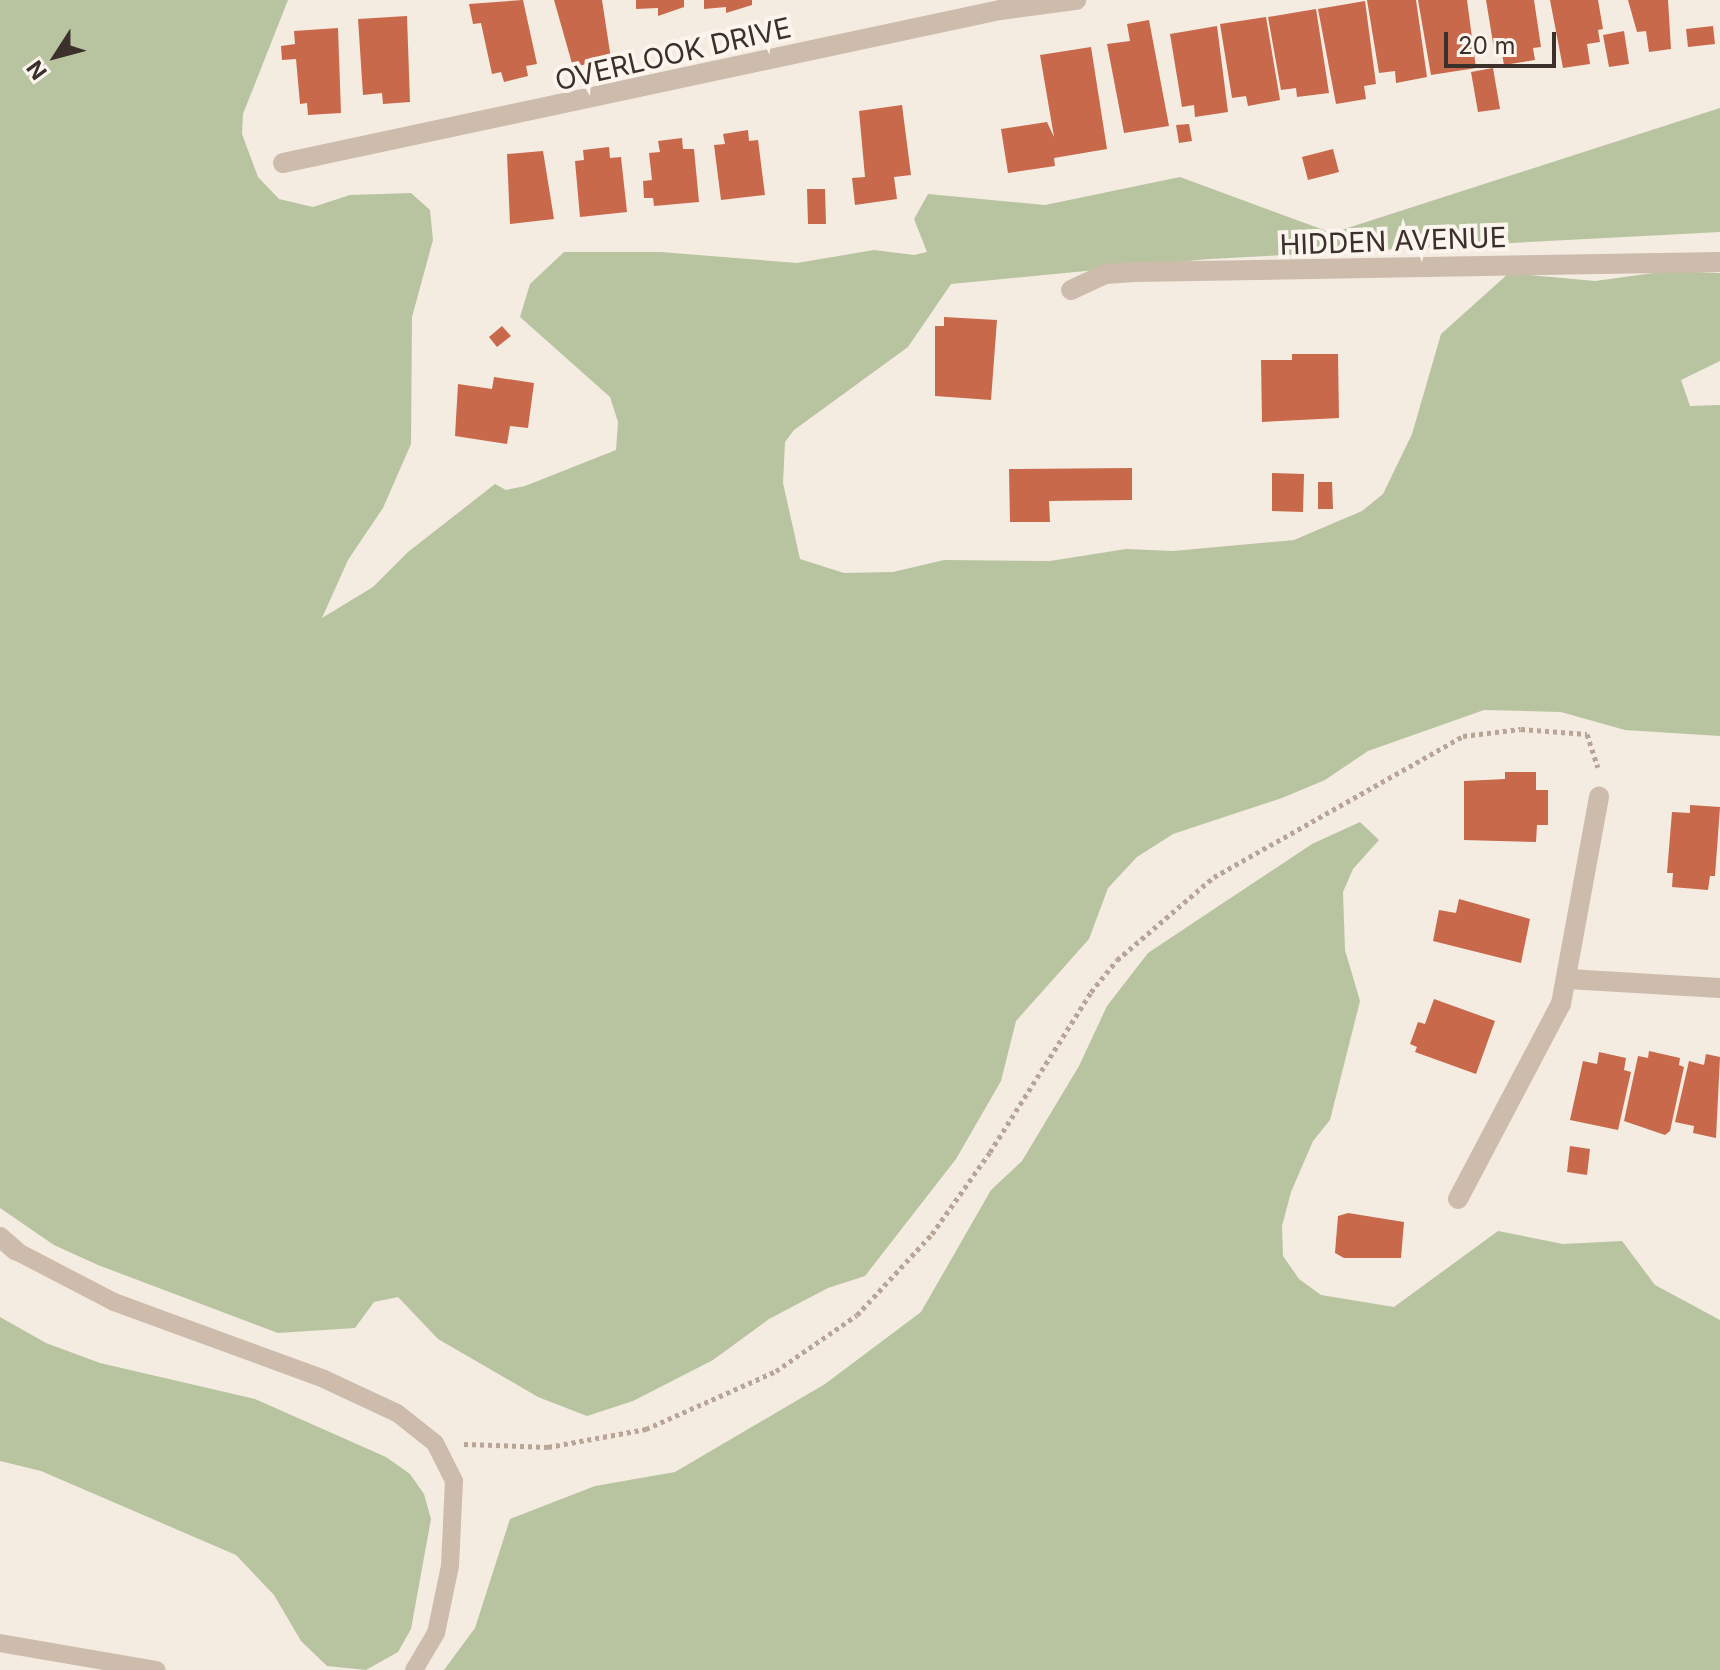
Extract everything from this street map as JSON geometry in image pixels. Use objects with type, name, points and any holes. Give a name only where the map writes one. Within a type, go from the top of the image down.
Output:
[{"type":"street","name":"OVERLOOK DRIVE","points":[[283,163],[1001,5],[1076,0]]},
{"type":"street","name":"HIDDEN AVENUE","points":[[1071,290],[1105,274],[1135,272],[1720,262]]},
{"type":"street","points":[[1458,1199],[1561,1004],[1568,979],[1574,919],[1599,796]]},
{"type":"street","points":[[1568,979],[1720,988]]},
{"type":"street","points":[[0,1237],[16,1251]]},
{"type":"lane","points":[[16,1251],[114,1302],[324,1379],[397,1413],[435,1443],[454,1481],[450,1566],[436,1633],[414,1670]]},
{"type":"lane","points":[[0,1643],[157,1670]]},
{"type":"path","points":[[435,1443],[548,1447],[646,1429],[776,1371],[857,1315],[932,1234],[1117,960],[1214,877],[1445,742],[1521,729],[1587,734],[1598,760],[1599,796]]},
{"type":"green space","points":[[0,0],[288,0],[243,114],[242,134],[258,177],[279,199],[313,207],[350,195],[411,193],[430,210],[433,240],[412,317],[411,444],[383,508],[348,560],[322,618],[373,587],[408,552],[495,484],[506,490],[525,486],[616,450],[618,422],[610,397],[520,317],[530,284],[564,252],[661,252],[797,263],[874,250],[914,255],[927,252],[914,219],[928,194],[1045,205],[1180,177],[1332,233],[1720,108],[1720,232],[1209,259],[951,284],[908,347],[794,430],[785,442],[783,483],[800,559],[844,573],[893,572],[944,560],[1050,561],[1126,549],[1173,551],[1294,540],[1362,511],[1383,494],[1412,434],[1441,334],[1509,273],[1595,281],[1668,271],[1720,273],[1720,361],[1681,380],[1690,406],[1720,405],[1720,736],[1625,730],[1561,712],[1484,710],[1368,751],[1325,780],[1282,798],[1173,834],[1137,857],[1108,888],[1089,939],[1016,1021],[1001,1081],[956,1159],[865,1276],[828,1288],[769,1319],[713,1360],[633,1401],[587,1416],[538,1397],[438,1339],[398,1297],[374,1302],[355,1328],[278,1333],[98,1265],[54,1245],[0,1208]]},
{"type":"green space","points":[[1360,822],[1379,840],[1353,869],[1343,892],[1345,950],[1360,1001],[1330,1120],[1313,1141],[1291,1192],[1282,1226],[1283,1256],[1299,1279],[1321,1295],[1394,1307],[1498,1231],[1563,1244],[1622,1241],[1655,1285],[1720,1320],[1720,1670],[444,1670],[475,1628],[510,1519],[595,1486],[675,1472],[825,1384],[921,1312],[991,1190],[1022,1161],[1079,1066],[1107,1006],[1148,953],[1312,844]]},
{"type":"green space","points":[[0,1317],[46,1343],[100,1363],[255,1399],[386,1457],[410,1474],[424,1494],[431,1519],[411,1629],[398,1652],[366,1670],[327,1666],[301,1641],[274,1595],[236,1555],[41,1471],[0,1461]]},
{"type":"building","points":[[523,0],[537,64],[526,66],[528,76],[504,82],[501,72],[492,74],[481,23],[473,24],[469,4]]},
{"type":"building","points":[[554,0],[602,0],[611,59],[573,67]]},
{"type":"building","points":[[636,0],[684,0],[684,7],[658,16],[658,8],[636,9]]},
{"type":"building","points":[[704,0],[752,0],[752,5],[726,13],[726,7],[704,9]]},
{"type":"building","points":[[1367,0],[1416,0],[1427,77],[1396,83],[1395,71],[1379,73]]},
{"type":"building","points":[[1418,0],[1467,0],[1476,68],[1431,75]]},
{"type":"building","points":[[1486,0],[1534,0],[1541,47],[1533,48],[1535,60],[1504,65],[1502,54],[1495,55]]},
{"type":"building","points":[[1550,0],[1598,0],[1603,29],[1598,30],[1600,42],[1587,44],[1590,64],[1563,68]]},
{"type":"building","points":[[1628,0],[1668,0],[1671,49],[1649,52],[1646,31],[1637,32]]},
{"type":"building","points":[[1365,1],[1376,84],[1364,86],[1366,99],[1336,104],[1318,9]]},
{"type":"building","points":[[1316,9],[1329,93],[1297,97],[1296,88],[1281,90],[1268,17]]},
{"type":"building","points":[[407,16],[410,102],[383,104],[382,93],[363,95],[358,19]]},
{"type":"building","points":[[1266,17],[1280,100],[1248,106],[1246,96],[1232,98],[1220,24]]},
{"type":"building","points":[[1149,20],[1169,126],[1124,133],[1107,44],[1130,41],[1127,24]]},
{"type":"building","points":[[1217,26],[1228,112],[1195,117],[1194,105],[1182,107],[1170,34]]},
{"type":"building","points":[[1713,26],[1715,44],[1688,47],[1686,29]]},
{"type":"building","points":[[338,28],[341,113],[308,115],[307,103],[300,104],[296,59],[282,60],[281,46],[295,44],[294,31]]},
{"type":"building","points":[[1624,31],[1629,64],[1609,67],[1603,35]]},
{"type":"building","points":[[1091,47],[1107,149],[1054,158],[1055,166],[1008,173],[1001,129],[1047,122],[1054,137],[1040,55]]},
{"type":"building","points":[[1493,68],[1500,109],[1478,112],[1471,72]]},
{"type":"building","points":[[902,105],[911,175],[894,177],[897,199],[855,205],[852,178],[865,177],[859,111]]},
{"type":"building","points":[[1189,124],[1192,141],[1179,143],[1176,125]]},
{"type":"building","points":[[748,130],[749,141],[758,140],[765,195],[721,200],[714,145],[725,144],[723,134]]},
{"type":"building","points":[[682,138],[683,149],[694,149],[699,202],[654,206],[653,198],[644,198],[643,181],[652,180],[649,153],[660,152],[658,141]]},
{"type":"building","points":[[609,147],[610,158],[621,157],[627,212],[580,217],[575,161],[584,160],[583,150]]},
{"type":"building","points":[[1333,149],[1339,172],[1308,180],[1302,157]]},
{"type":"building","points":[[543,151],[554,219],[510,224],[507,154]]},
{"type":"building","points":[[807,189],[825,189],[826,224],[808,224]]},
{"type":"building","points":[[944,317],[997,320],[991,400],[935,396],[935,326],[944,326]]},
{"type":"building","points":[[502,326],[511,336],[497,347],[489,337]]},
{"type":"building","points":[[1292,354],[1338,354],[1339,418],[1262,422],[1261,360],[1292,360]]},
{"type":"building","points":[[494,377],[534,383],[528,428],[510,426],[507,444],[455,436],[458,384],[492,389]]},
{"type":"building","points":[[1132,468],[1132,500],[1049,501],[1050,522],[1010,522],[1009,469]]},
{"type":"building","points":[[1272,473],[1304,474],[1303,512],[1272,511]]},
{"type":"building","points":[[1318,482],[1332,482],[1333,509],[1318,509]]},
{"type":"building","points":[[1505,772],[1536,772],[1536,790],[1548,790],[1548,825],[1537,825],[1536,842],[1464,840],[1464,781],[1505,779]]},
{"type":"building","points":[[1690,805],[1720,807],[1715,876],[1710,876],[1708,890],[1672,887],[1673,873],[1667,873],[1672,812],[1690,813]]},
{"type":"building","points":[[1459,899],[1530,919],[1521,963],[1433,941],[1439,910],[1456,913]]},
{"type":"building","points":[[1434,999],[1495,1021],[1476,1074],[1415,1052],[1417,1047],[1410,1044],[1418,1022],[1425,1024]]},
{"type":"building","points":[[1649,1051],[1680,1058],[1679,1065],[1684,1067],[1670,1131],[1665,1135],[1624,1121],[1638,1056],[1648,1058]]},
{"type":"building","points":[[1599,1052],[1626,1058],[1624,1070],[1631,1072],[1618,1130],[1570,1120],[1583,1061],[1597,1064]]},
{"type":"building","points":[[1706,1054],[1720,1057],[1716,1138],[1693,1133],[1694,1126],[1675,1122],[1689,1061],[1704,1065]]},
{"type":"building","points":[[1570,1146],[1590,1149],[1587,1175],[1567,1172]]},
{"type":"building","points":[[1348,1213],[1404,1222],[1401,1258],[1344,1258],[1335,1253],[1338,1216]]}]
